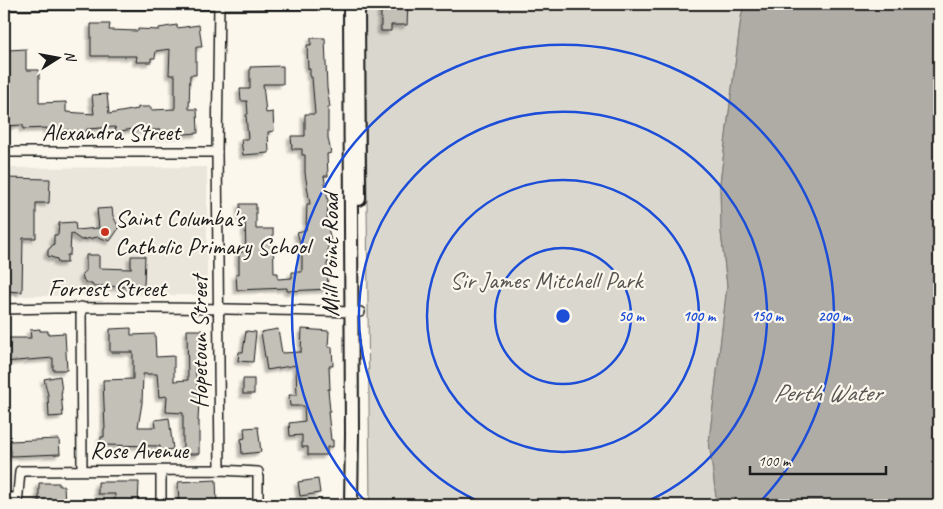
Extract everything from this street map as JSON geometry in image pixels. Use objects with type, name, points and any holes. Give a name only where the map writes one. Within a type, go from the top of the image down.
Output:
[{"type":"main road","name":"Mill Point Road","points":[[354,4],[356,312],[360,505]]},
{"type":"main road","name":"Mill Point Road","points":[[351,505],[356,312]]},
{"type":"street","name":"Hopetoun Street","points":[[219,4],[217,152],[220,470]]},
{"type":"street","points":[[4,5],[354,4]]},
{"type":"street","name":"Alexandra Street","points":[[4,152],[217,152]]},
{"type":"street","points":[[81,307],[82,470]]},
{"type":"street","name":"Forrest Street","points":[[4,309],[81,307],[219,308],[356,312]]},
{"type":"street","name":"Rose Avenue","points":[[17,502],[20,471],[220,470],[258,472],[258,505]]},
{"type":"street","points":[[161,471],[161,505]]},
{"type":"street","points":[[4,498],[17,502]]},
{"type":"shaded area","name":"Saint Columba's Catholic Primary School","points":[[207,167],[207,295],[4,296],[4,168]]},
{"type":"green space","name":"Sir James Mitchell Park","points":[[365,4],[744,4],[720,183],[721,232],[727,286],[709,441],[717,505],[370,505]]},
{"type":"water","name":"Perth Water","points":[[744,4],[939,4],[939,505],[717,505],[709,441],[727,286],[721,232],[720,183]]},
{"type":"building","points":[[381,4],[408,4],[407,25],[391,25],[391,31],[381,31]]},
{"type":"building","points":[[91,24],[110,24],[109,30],[138,31],[138,29],[159,30],[159,28],[177,25],[177,28],[199,25],[202,47],[196,47],[196,75],[190,75],[189,109],[197,109],[198,133],[160,136],[160,130],[138,130],[138,128],[116,132],[115,127],[87,129],[86,132],[47,131],[47,128],[23,129],[23,125],[4,126],[4,57],[8,57],[8,50],[26,49],[26,70],[39,70],[39,103],[66,102],[66,112],[94,114],[92,95],[107,94],[109,114],[138,109],[138,107],[151,107],[151,110],[175,109],[175,75],[169,75],[170,49],[156,51],[155,58],[151,58],[151,62],[136,62],[137,56],[91,56]]},
{"type":"building","points":[[311,38],[325,38],[327,88],[330,107],[328,107],[328,138],[331,153],[327,154],[328,176],[324,176],[328,200],[327,223],[331,241],[328,242],[328,289],[287,291],[287,288],[237,290],[236,274],[239,274],[239,252],[246,252],[245,218],[240,218],[240,204],[256,204],[256,229],[273,229],[274,273],[278,273],[278,279],[292,278],[292,272],[302,272],[302,250],[297,232],[306,230],[307,204],[310,204],[305,173],[305,155],[302,155],[302,149],[292,149],[291,136],[305,136],[305,114],[315,114],[312,77],[310,77],[310,69],[308,69],[307,45],[311,45]]},
{"type":"building","points":[[283,66],[283,84],[263,84],[266,113],[273,112],[274,131],[268,132],[269,153],[243,155],[241,139],[248,139],[246,115],[248,114],[247,101],[241,101],[240,89],[250,89],[250,67]]},
{"type":"building","points":[[4,178],[50,179],[49,203],[36,203],[36,238],[23,238],[22,292],[4,291]]},
{"type":"building","points":[[112,208],[113,216],[119,228],[110,241],[98,237],[81,240],[71,233],[70,255],[67,255],[67,263],[58,263],[57,259],[48,256],[48,250],[54,244],[54,235],[58,235],[59,223],[75,222],[76,230],[99,228],[97,209]]},
{"type":"building","points":[[86,255],[99,255],[99,268],[131,269],[131,256],[145,256],[144,287],[93,286],[92,283],[86,283],[82,274],[86,271]]},
{"type":"building","points":[[131,328],[131,335],[155,334],[156,357],[174,356],[174,381],[188,380],[187,330],[202,330],[203,368],[195,368],[199,401],[199,454],[183,454],[183,413],[166,412],[167,396],[159,397],[157,374],[143,374],[142,403],[138,427],[156,427],[155,420],[169,418],[173,449],[160,451],[160,446],[101,445],[101,437],[104,437],[105,429],[103,380],[133,379],[133,352],[110,352],[110,329]]},
{"type":"building","points":[[40,329],[40,331],[48,331],[48,334],[65,333],[67,370],[53,370],[53,358],[4,362],[4,338],[31,338],[30,330]]},
{"type":"building","points":[[278,329],[282,353],[301,352],[302,329],[329,331],[328,347],[332,347],[333,366],[329,366],[330,389],[328,389],[330,411],[328,411],[333,447],[327,447],[327,455],[308,455],[308,447],[302,447],[302,435],[290,436],[289,423],[305,421],[304,406],[290,406],[289,395],[297,395],[296,365],[267,370],[261,332]]},
{"type":"building","points":[[246,331],[256,332],[253,362],[238,361],[239,352],[243,352]]},
{"type":"building","points":[[60,376],[63,416],[49,417],[48,395],[44,379]]},
{"type":"building","points":[[243,379],[254,379],[254,394],[243,394]]},
{"type":"building","points":[[258,427],[261,452],[242,454],[241,439],[245,438],[244,428]]},
{"type":"building","points":[[59,439],[60,454],[11,456],[10,441]]},
{"type":"building","points":[[318,479],[320,493],[300,496],[298,482]]},
{"type":"building","points":[[216,480],[217,505],[179,505],[178,482]]},
{"type":"building","points":[[98,482],[139,482],[138,505],[115,505],[115,494],[98,494]]},
{"type":"building","points":[[39,483],[59,483],[59,486],[64,486],[65,502],[53,502],[53,505],[39,505]]},
{"type":"place","name":"Saint Columba's Catholic Primary School","points":[[105,232]]}]
